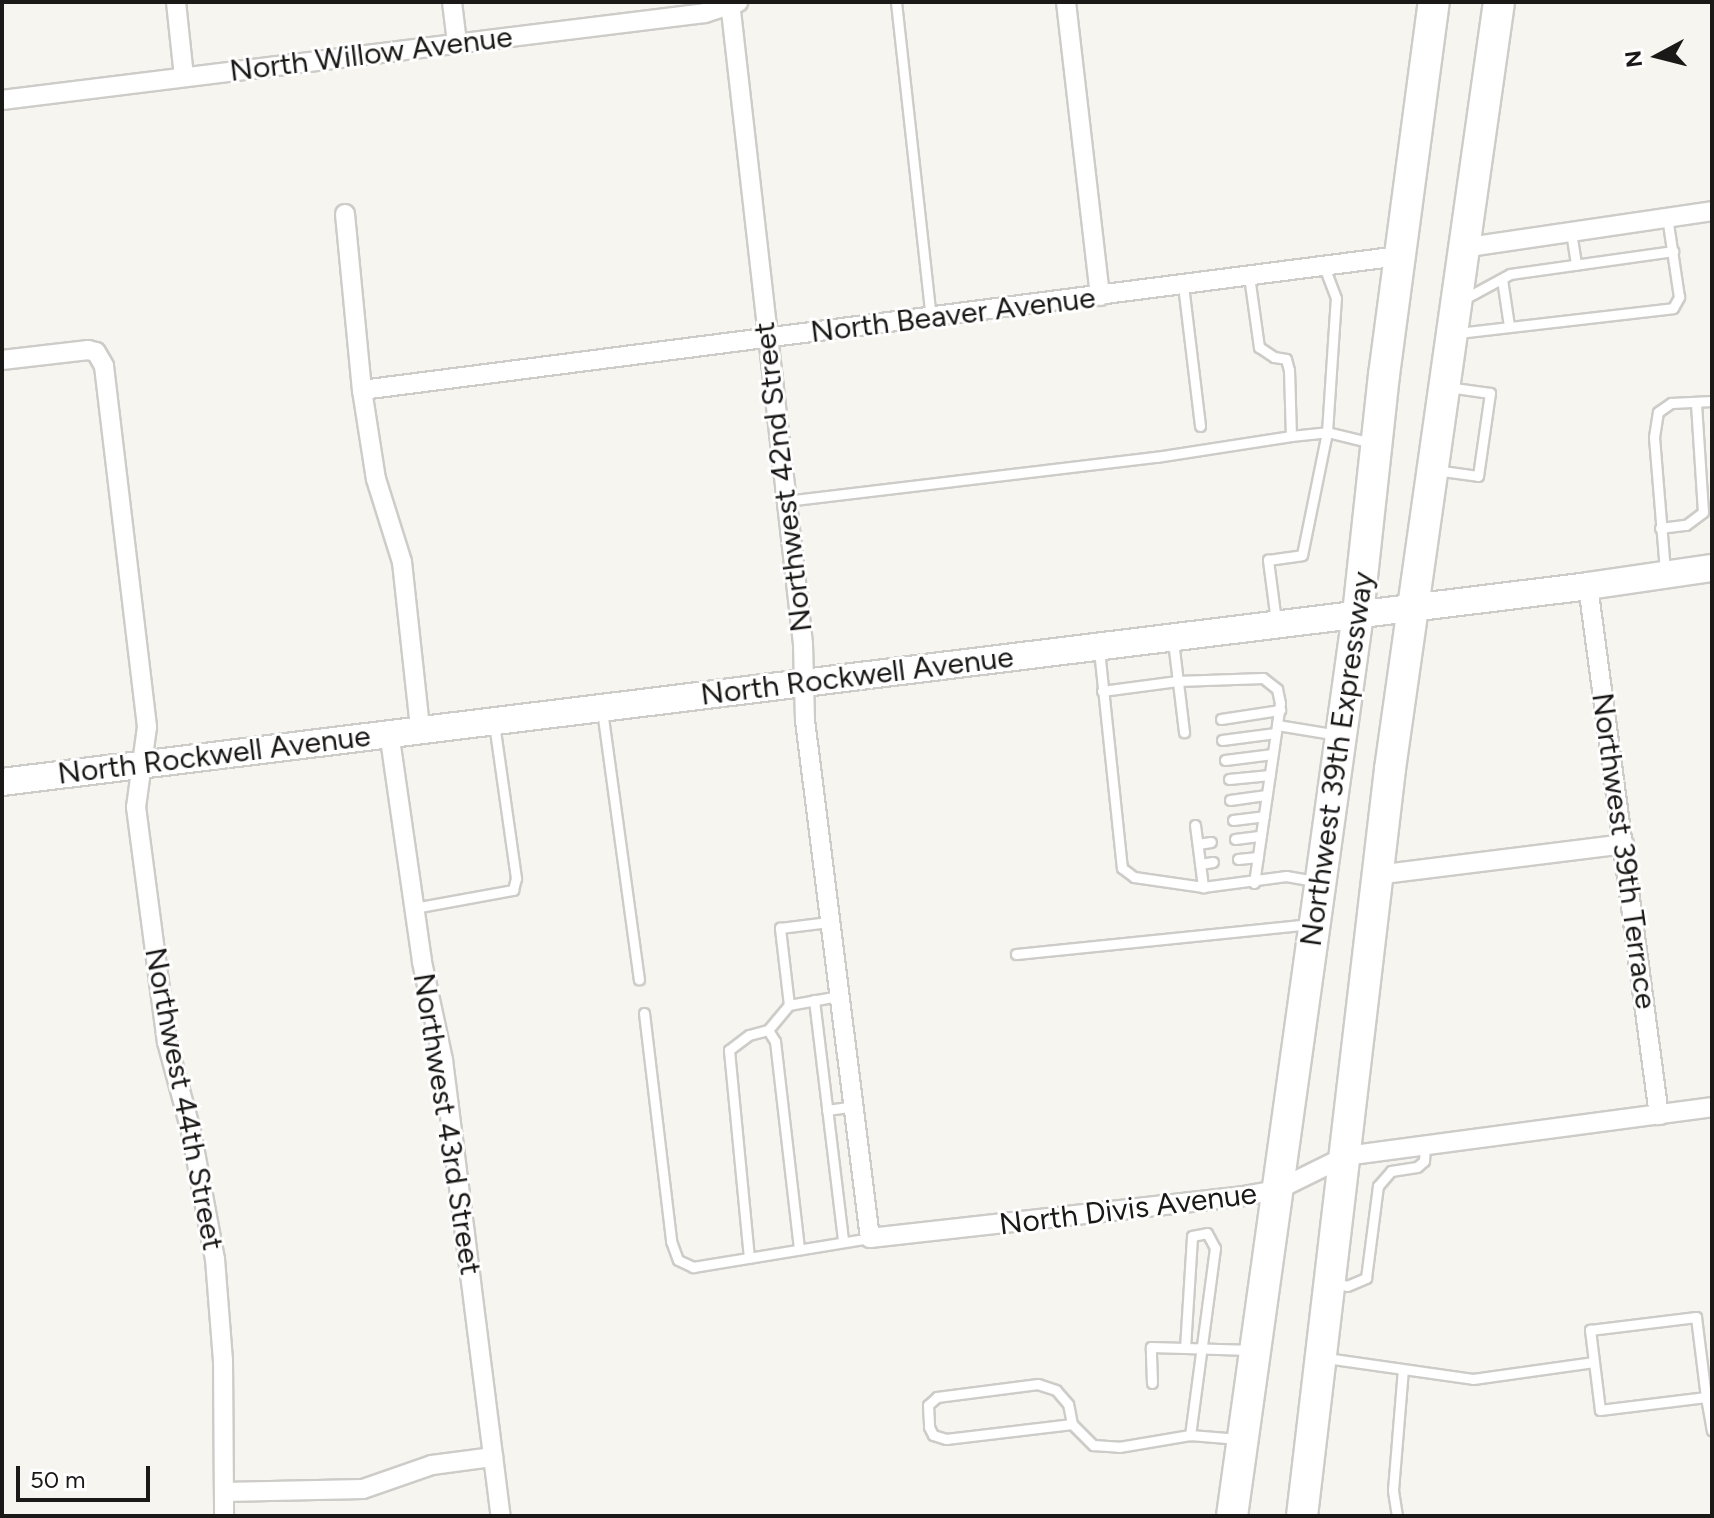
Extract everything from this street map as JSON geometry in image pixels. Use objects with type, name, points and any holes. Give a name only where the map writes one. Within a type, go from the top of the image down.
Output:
[{"type":"highway","name":"Northwest 39th Expressway","points":[[1232,1516],[1358,614],[1400,256],[1434,2]]},
{"type":"highway","name":"Northwest 39th Expressway","points":[[1302,1516],[1346,1156],[1376,875],[1411,608],[1423,556],[1462,248],[1499,2]]},
{"type":"main road","name":"North Rockwell Avenue","points":[[2,782],[1588,586],[1712,568]]},
{"type":"street","points":[[176,2],[184,77]]},
{"type":"street","points":[[452,2],[457,43]]},
{"type":"street","points":[[1066,2],[1100,296]]},
{"type":"street","name":"North Willow Avenue","points":[[2,100],[705,13],[733,3]]},
{"type":"street","name":"Northwest 42nd Street","points":[[733,3],[786,501],[805,720],[870,1238]]},
{"type":"street","points":[[1462,248],[1712,211]]},
{"type":"street","points":[[345,214],[362,390],[376,479],[402,562],[420,728]]},
{"type":"street","name":"North Beaver Avenue","points":[[362,390],[931,319],[1400,256]]},
{"type":"street","name":"Northwest 44th Street","points":[[2,360],[88,350],[101,357],[147,727],[136,807],[162,1010],[206,1204],[215,1259],[223,1360],[224,1516]]},
{"type":"street","name":"Northwest 39th Terrace","points":[[1588,586],[1659,1115]]},
{"type":"street","name":"Northwest 43rd Street","points":[[389,732],[414,908],[443,1060],[501,1516]]},
{"type":"street","points":[[1376,875],[1624,844]]},
{"type":"street","name":"North Divis Avenue","points":[[870,1238],[1277,1190],[1346,1156],[1712,1107]]},
{"type":"street","points":[[224,1492],[363,1489],[432,1465],[493,1457]]},
{"type":"lane","points":[[896,2],[931,319]]},
{"type":"lane","points":[[1451,334],[1673,308],[1679,297],[1667,217]]},
{"type":"lane","points":[[1571,232],[1576,265]]},
{"type":"lane","points":[[1455,304],[1510,274],[1673,251]]},
{"type":"lane","points":[[1276,625],[1268,560],[1302,555],[1327,432],[1336,298],[1324,267]]},
{"type":"lane","points":[[1249,276],[1259,347],[1274,357],[1286,359],[1289,370],[1291,436]]},
{"type":"lane","points":[[1502,279],[1509,326]]},
{"type":"lane","points":[[1183,285],[1200,426]]},
{"type":"lane","points":[[1434,470],[1478,476],[1490,393],[1444,387]]},
{"type":"lane","points":[[1665,575],[1654,437],[1658,412],[1671,403],[1712,401]]},
{"type":"lane","points":[[1660,528],[1686,525],[1703,512],[1696,403]]},
{"type":"lane","points":[[786,501],[1142,459],[1327,432],[1379,445]]},
{"type":"lane","points":[[1173,637],[1177,681],[1186,726]]},
{"type":"lane","points":[[1099,646],[1122,868],[1134,877],[1203,887],[1254,883],[1286,876],[1320,882]]},
{"type":"lane","points":[[1102,691],[1177,681],[1263,678],[1277,689],[1280,710],[1254,883]]},
{"type":"lane","points":[[601,706],[639,979]]},
{"type":"lane","points":[[1221,719],[1280,710]]},
{"type":"lane","points":[[414,908],[461,902],[513,890],[516,878],[493,719]]},
{"type":"lane","points":[[1222,740],[1277,729],[1341,735]]},
{"type":"lane","points":[[1225,760],[1273,754]]},
{"type":"lane","points":[[1229,779],[1270,775]]},
{"type":"lane","points":[[1230,800],[1267,795]]},
{"type":"lane","points":[[1233,820],[1264,816]]},
{"type":"lane","points":[[1195,825],[1203,887]]},
{"type":"lane","points":[[1235,839],[1261,836]]},
{"type":"lane","points":[[1198,844],[1211,842]]},
{"type":"lane","points":[[1238,859],[1258,857]]},
{"type":"lane","points":[[1200,864],[1213,862]]},
{"type":"lane","points":[[789,1005],[780,928],[829,922]]},
{"type":"lane","points":[[1016,954],[1315,923]]},
{"type":"lane","points":[[749,1258],[729,1050],[749,1035],[768,1030],[789,1005],[839,996]]},
{"type":"lane","points":[[814,1000],[843,1240]]},
{"type":"lane","points":[[644,1013],[671,1241],[678,1260],[693,1267],[870,1238]]},
{"type":"lane","points":[[768,1030],[775,1041],[799,1249]]},
{"type":"lane","points":[[827,1110],[854,1106]]},
{"type":"lane","points":[[1331,1282],[1347,1286],[1366,1278],[1378,1186],[1391,1171],[1417,1167],[1424,1161],[1425,1146]]},
{"type":"lane","points":[[1185,1348],[1192,1236],[1199,1232],[1207,1233],[1215,1248],[1190,1435]]},
{"type":"lane","points":[[1706,1397],[1600,1410],[1590,1330],[1696,1317],[1712,1430]]},
{"type":"lane","points":[[1152,1383],[1151,1347],[1255,1350]]},
{"type":"lane","points":[[1322,1358],[1473,1379],[1594,1362]]},
{"type":"lane","points":[[1397,1516],[1393,1490],[1403,1369]]},
{"type":"lane","points":[[1072,1424],[946,1439],[933,1435],[929,1427],[928,1405],[937,1397],[1038,1384],[1056,1390],[1068,1404],[1072,1424],[1093,1445],[1119,1447],[1190,1435],[1243,1440]]}]
